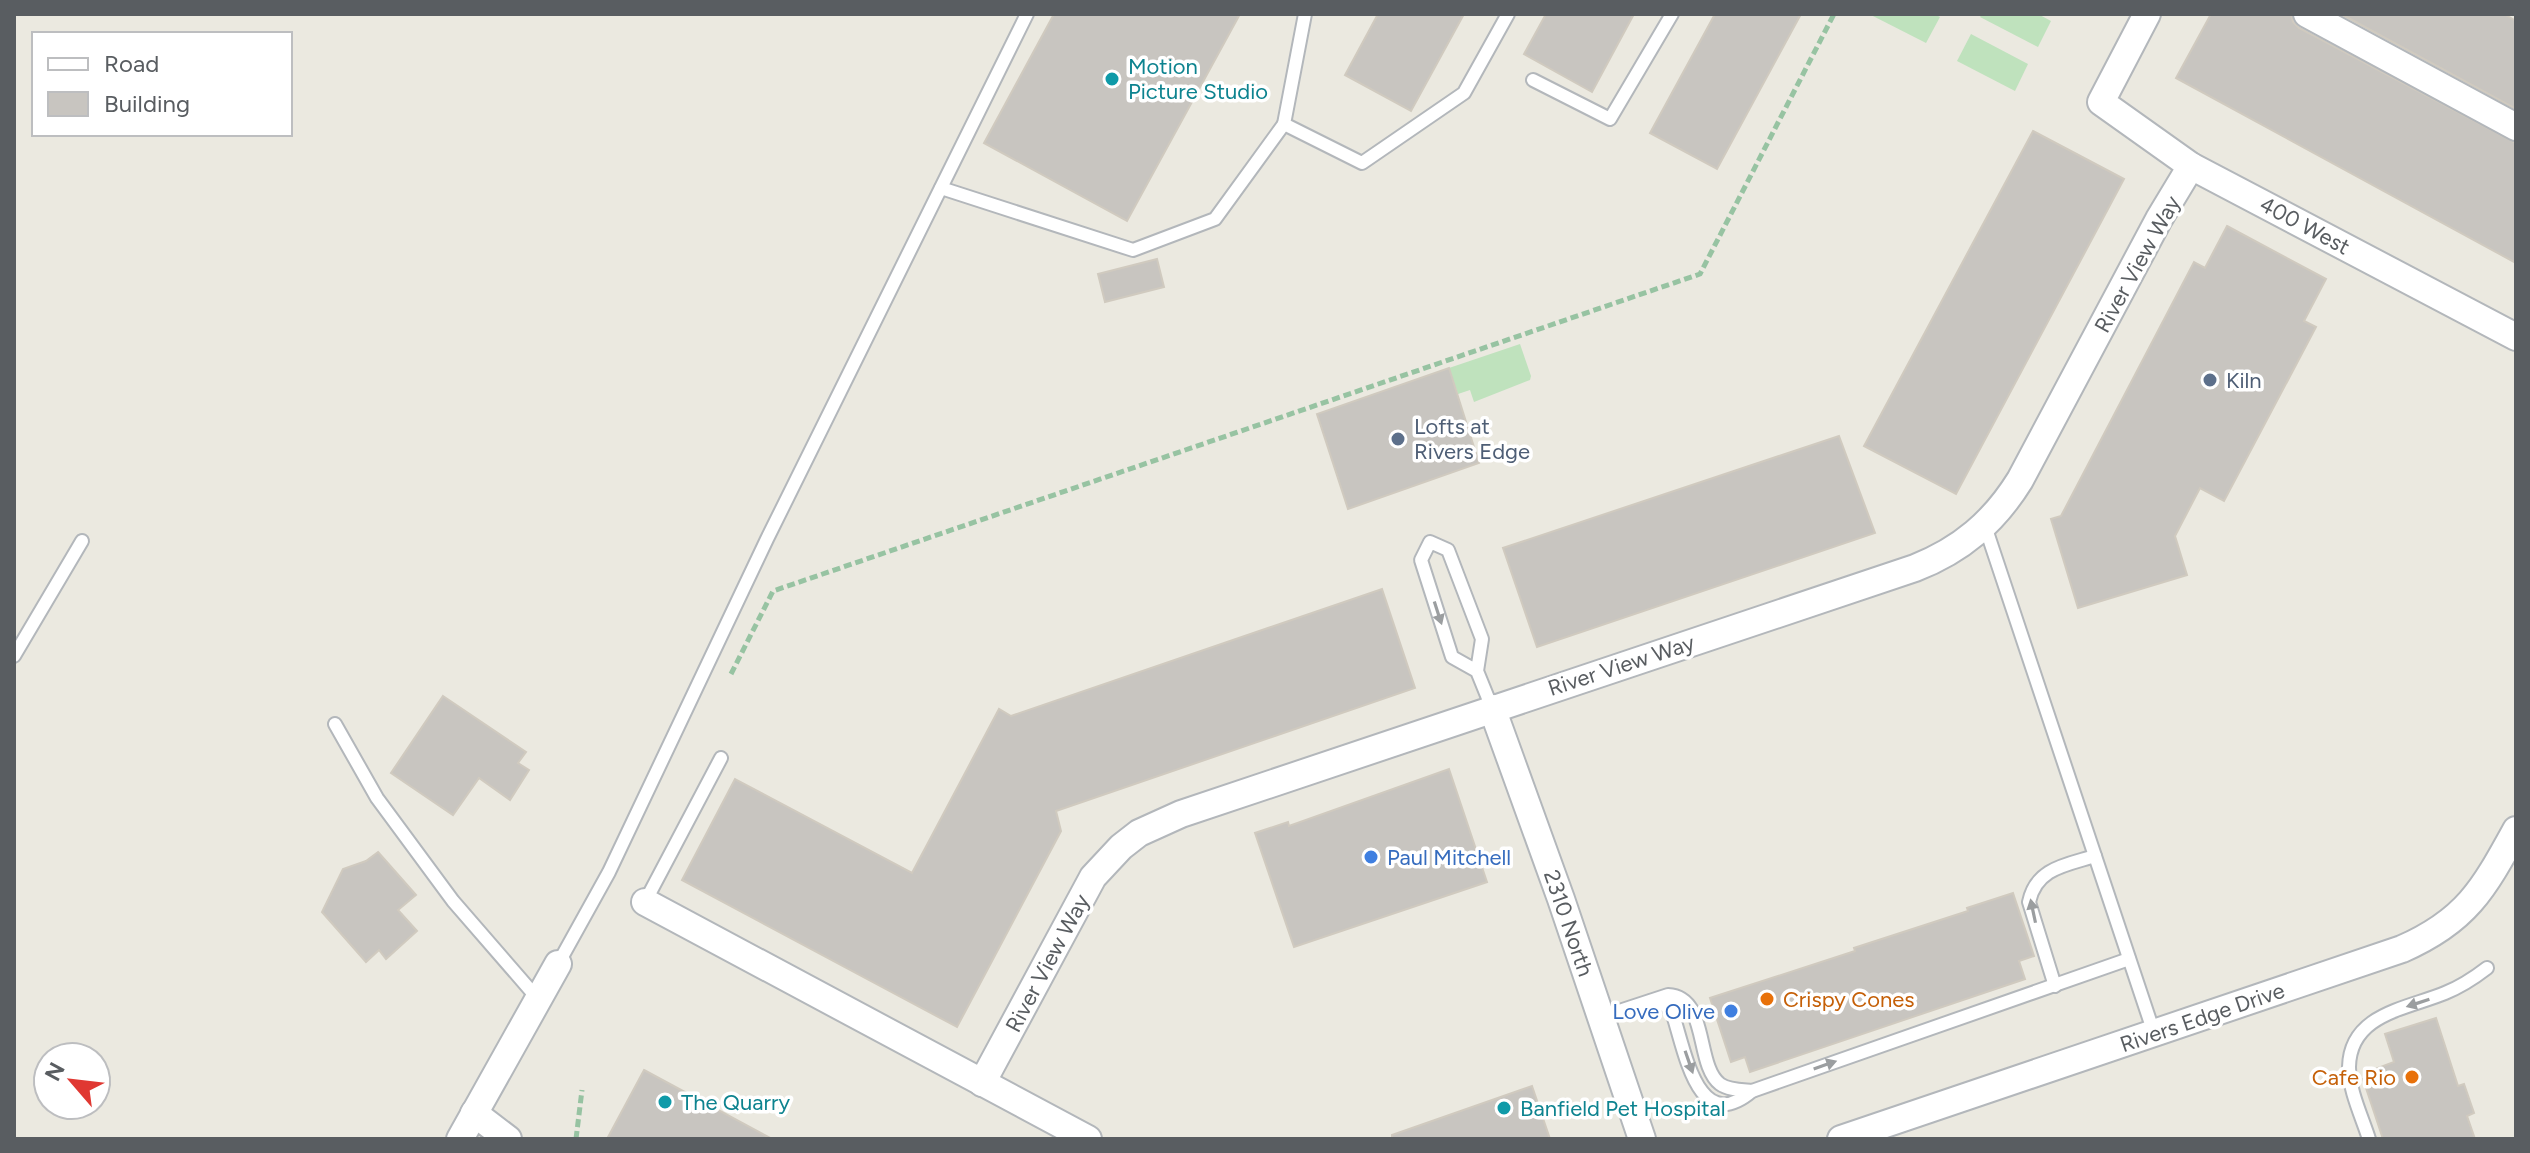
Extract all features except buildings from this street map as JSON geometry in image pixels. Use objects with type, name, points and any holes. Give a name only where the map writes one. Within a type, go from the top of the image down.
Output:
[{"type":"street","name":"400 West","points":[[2147,14],[2101,102],[2191,166],[2516,337]]},
{"type":"street","points":[[2307,14],[2516,127]]},
{"type":"street","name":"River View Way","points":[[982,1083],[1093,877],[1113,854],[1139,833],[1181,814],[1915,568],[1955,549],[1985,526],[2020,480],[2159,219],[2191,166]]},
{"type":"street","name":"2310 North","points":[[1492,708],[1642,1139]]},
{"type":"street","name":"Rivers Edge Drive","points":[[1841,1139],[2427,938],[2450,923],[2481,891],[2516,830]]},
{"type":"street","points":[[645,902],[1088,1139]]},
{"type":"street","points":[[460,1139],[558,964]]},
{"type":"street","points":[[474,1113],[508,1139]]},
{"type":"lane","points":[[558,964],[609,872],[774,526],[1027,14]]},
{"type":"lane","points":[[941,188],[1133,250],[1215,219],[1284,124],[1305,14]]},
{"type":"lane","points":[[1284,124],[1362,163],[1464,93],[1508,14]]},
{"type":"lane","points":[[1533,80],[1610,119],[1672,14]]},
{"type":"lane","points":[[1985,526],[2154,1033]]},
{"type":"lane","points":[[14,656],[82,541]]},
{"type":"lane","points":[[1477,671],[1452,657],[1421,560],[1430,542],[1448,550],[1482,639],[1477,671],[1492,708]]},
{"type":"lane","points":[[335,724],[385,809],[453,901],[538,999]]},
{"type":"lane","points":[[645,902],[721,758]]},
{"type":"lane","points":[[2055,986],[2029,902],[2031,893],[2035,884],[2050,870],[2095,856]]},
{"type":"lane","points":[[1651,1001],[1667,1006],[1673,1015],[1698,1089],[1705,1098],[1725,1105],[1738,1103],[1752,1091],[2129,959]]},
{"type":"lane","points":[[2369,1139],[2350,1080],[2354,1043],[2382,1014],[2457,988],[2487,968]]},
{"type":"lane","points":[[1601,1017],[1672,995],[1691,1008],[1713,1076],[1727,1088],[1752,1091]]},
{"type":"path","points":[[730,676],[773,591],[1700,274],[1834,14]]},
{"type":"path","points":[[576,1139],[582,1090]]},
{"type":"green space","points":[[1869,14],[1934,14],[1940,17],[1926,43]]},
{"type":"green space","points":[[1982,14],[2038,14],[2051,21],[2038,47],[1980,17]]},
{"type":"green space","points":[[1971,34],[2028,64],[2015,91],[1957,61]]},
{"type":"green space","points":[[1520,344],[1530,380],[1474,402],[1470,390],[1458,394],[1449,368]]},
{"type":"place","name":"Motion Picture Studio","points":[[1112,79]]},
{"type":"place","name":"Kiln","points":[[2210,380]]},
{"type":"place","name":"Lofts at Rivers Edge","points":[[1398,439]]},
{"type":"place","name":"Paul Mitchell","points":[[1371,857]]},
{"type":"place","name":"Crispy Cones","points":[[1767,999]]},
{"type":"place","name":"Love Olive","points":[[1731,1011]]},
{"type":"place","name":"Cafe Rio","points":[[2412,1077]]},
{"type":"place","name":"The Quarry","points":[[665,1102]]},
{"type":"place","name":"Banfield Pet Hospital","points":[[1504,1108]]}]
